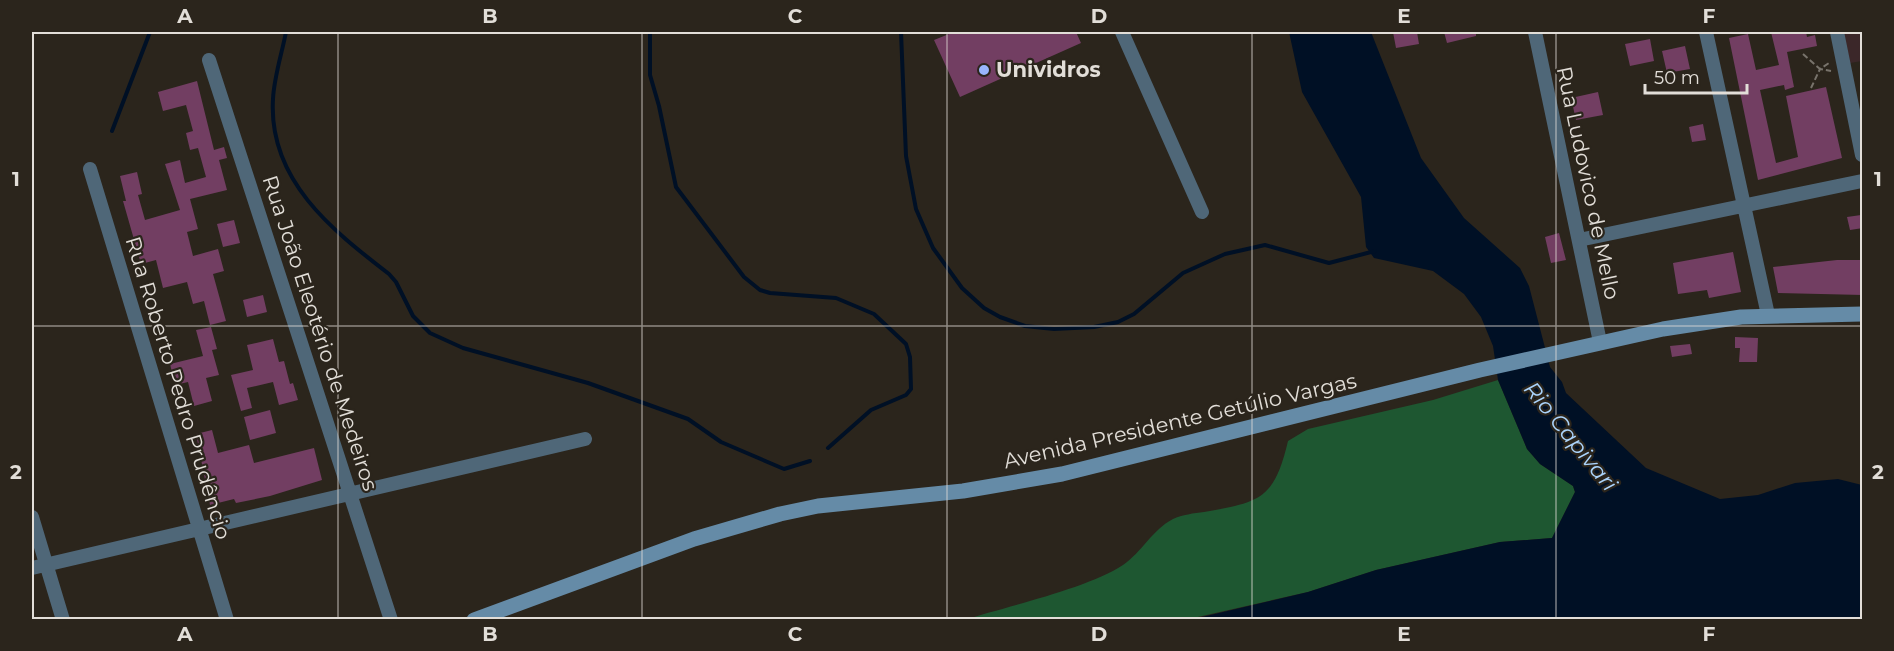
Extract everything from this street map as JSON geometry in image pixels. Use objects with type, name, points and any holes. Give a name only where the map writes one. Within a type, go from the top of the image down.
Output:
[{"type":"main road","name":"Avenida Presidente Getúlio Vargas","points":[[474,620],[694,538],[780,514],[818,506],[963,491],[1062,474],[1554,352],[1711,321],[1768,315],[1863,314]]},
{"type":"street","points":[[1122,32],[1202,212]]},
{"type":"street","name":"Rua Ludovico de Mello","points":[[1535,32],[1600,342]]},
{"type":"street","points":[[1706,32],[1768,315]]},
{"type":"street","points":[[1837,32],[1863,155]]},
{"type":"street","name":"Rua João Eleotério de Medeiros","points":[[209,60],[391,620]]},
{"type":"street","name":"Rua Roberto Pedro Prudêncio","points":[[90,169],[227,620]]},
{"type":"street","points":[[1579,240],[1863,181]]},
{"type":"street","points":[[32,568],[585,439]]},
{"type":"street","points":[[32,517],[63,620]]},
{"type":"path","points":[[1803,54],[1820,69],[1838,73],[1844,64],[1835,60],[1820,69],[1811,88]]},
{"type":"shaded area","points":[[1844,32],[1862,32],[1862,61],[1850,63]]},
{"type":"green space","points":[[1498,380],[1527,449],[1540,464],[1573,486],[1575,492],[1552,538],[1500,542],[1376,570],[1308,592],[1189,619],[964,620],[1089,582],[1130,560],[1159,529],[1173,519],[1239,505],[1262,495],[1277,476],[1288,441],[1308,429],[1433,400]]},
{"type":"water","name":"Rio Capivari","points":[[1289,32],[1371,32],[1421,158],[1464,218],[1520,268],[1529,286],[1550,367],[1562,382],[1566,393],[1646,468],[1720,499],[1758,495],[1795,483],[1838,479],[1862,485],[1862,619],[1189,620],[1308,592],[1376,570],[1500,542],[1552,538],[1575,492],[1573,486],[1540,464],[1527,449],[1498,380],[1493,346],[1481,317],[1464,294],[1433,271],[1374,258],[1366,247],[1361,197],[1302,92]]},
{"type":"building","name":"Unividros","points":[[954,32],[1076,32],[1081,43],[960,97],[934,40]]},
{"type":"building","points":[[1393,32],[1417,32],[1419,44],[1396,48]]},
{"type":"building","points":[[1444,32],[1476,32],[1476,36],[1447,43]]},
{"type":"building","points":[[1771,32],[1806,32],[1807,37],[1815,35],[1817,46],[1787,52],[1794,87],[1785,90],[1784,85],[1760,90],[1776,163],[1798,157],[1786,96],[1826,87],[1842,158],[1758,180],[1729,38],[1748,34],[1756,70],[1779,65]]},
{"type":"building","points":[[1650,39],[1654,61],[1630,66],[1625,44]]},
{"type":"building","points":[[1685,46],[1690,69],[1667,73],[1662,51]]},
{"type":"building","points":[[197,81],[214,150],[224,147],[227,158],[219,160],[227,190],[190,199],[198,229],[187,232],[193,256],[218,249],[224,271],[213,274],[226,321],[210,325],[204,301],[193,304],[187,282],[163,288],[156,260],[141,264],[123,201],[126,201],[120,176],[137,172],[142,194],[138,195],[145,220],[180,210],[165,164],[180,160],[185,183],[206,177],[198,148],[190,150],[186,133],[193,131],[186,105],[163,111],[158,92]]},
{"type":"building","points":[[1598,92],[1603,115],[1576,120],[1571,98]]},
{"type":"building","points":[[1703,124],[1706,140],[1692,142],[1689,127]]},
{"type":"building","points":[[1861,215],[1863,228],[1850,230],[1847,217]]},
{"type":"building","points":[[234,220],[240,243],[223,247],[217,224]]},
{"type":"building","points":[[1559,233],[1566,260],[1551,263],[1545,237]]},
{"type":"building","points":[[1733,252],[1741,292],[1709,298],[1707,290],[1678,294],[1673,263]]},
{"type":"building","points":[[1837,260],[1863,260],[1863,295],[1778,293],[1773,267]]},
{"type":"building","points":[[263,295],[267,312],[247,317],[243,300]]},
{"type":"building","points":[[211,327],[217,349],[212,350],[219,375],[206,378],[212,401],[194,406],[188,382],[175,385],[170,364],[203,356],[196,330]]},
{"type":"building","points":[[1735,337],[1758,338],[1757,362],[1739,362],[1740,348],[1735,348]]},
{"type":"building","points":[[273,339],[279,362],[284,361],[290,384],[293,383],[298,400],[279,405],[273,382],[247,388],[252,408],[241,411],[231,375],[253,370],[247,345]]},
{"type":"building","points":[[1690,344],[1692,354],[1672,357],[1670,346]]},
{"type":"building","points":[[270,410],[276,433],[250,440],[244,417]]},
{"type":"building","points":[[212,430],[218,453],[249,445],[254,463],[314,448],[322,480],[270,496],[236,503],[234,499],[210,505],[196,434]]},
{"type":"waterway","points":[[112,131],[150,32]]},
{"type":"waterway","points":[[286,32],[276,74],[273,99],[274,128],[281,154],[292,178],[326,221],[389,274],[396,282],[413,316],[430,333],[463,348],[588,383],[688,419],[721,442],[784,469],[810,461]]},
{"type":"waterway","points":[[650,32],[650,75],[676,187],[744,277],[760,290],[770,293],[836,298],[874,314],[906,344],[910,357],[911,389],[906,395],[871,410],[828,448]]},
{"type":"waterway","points":[[901,32],[906,156],[916,209],[933,248],[962,288],[984,308],[1000,317],[1025,326],[1054,329],[1094,327],[1118,322],[1134,314],[1183,273],[1225,254],[1265,245],[1329,263],[1375,251]]},
{"type":"place","name":"Unividros","points":[[984,70]]}]
